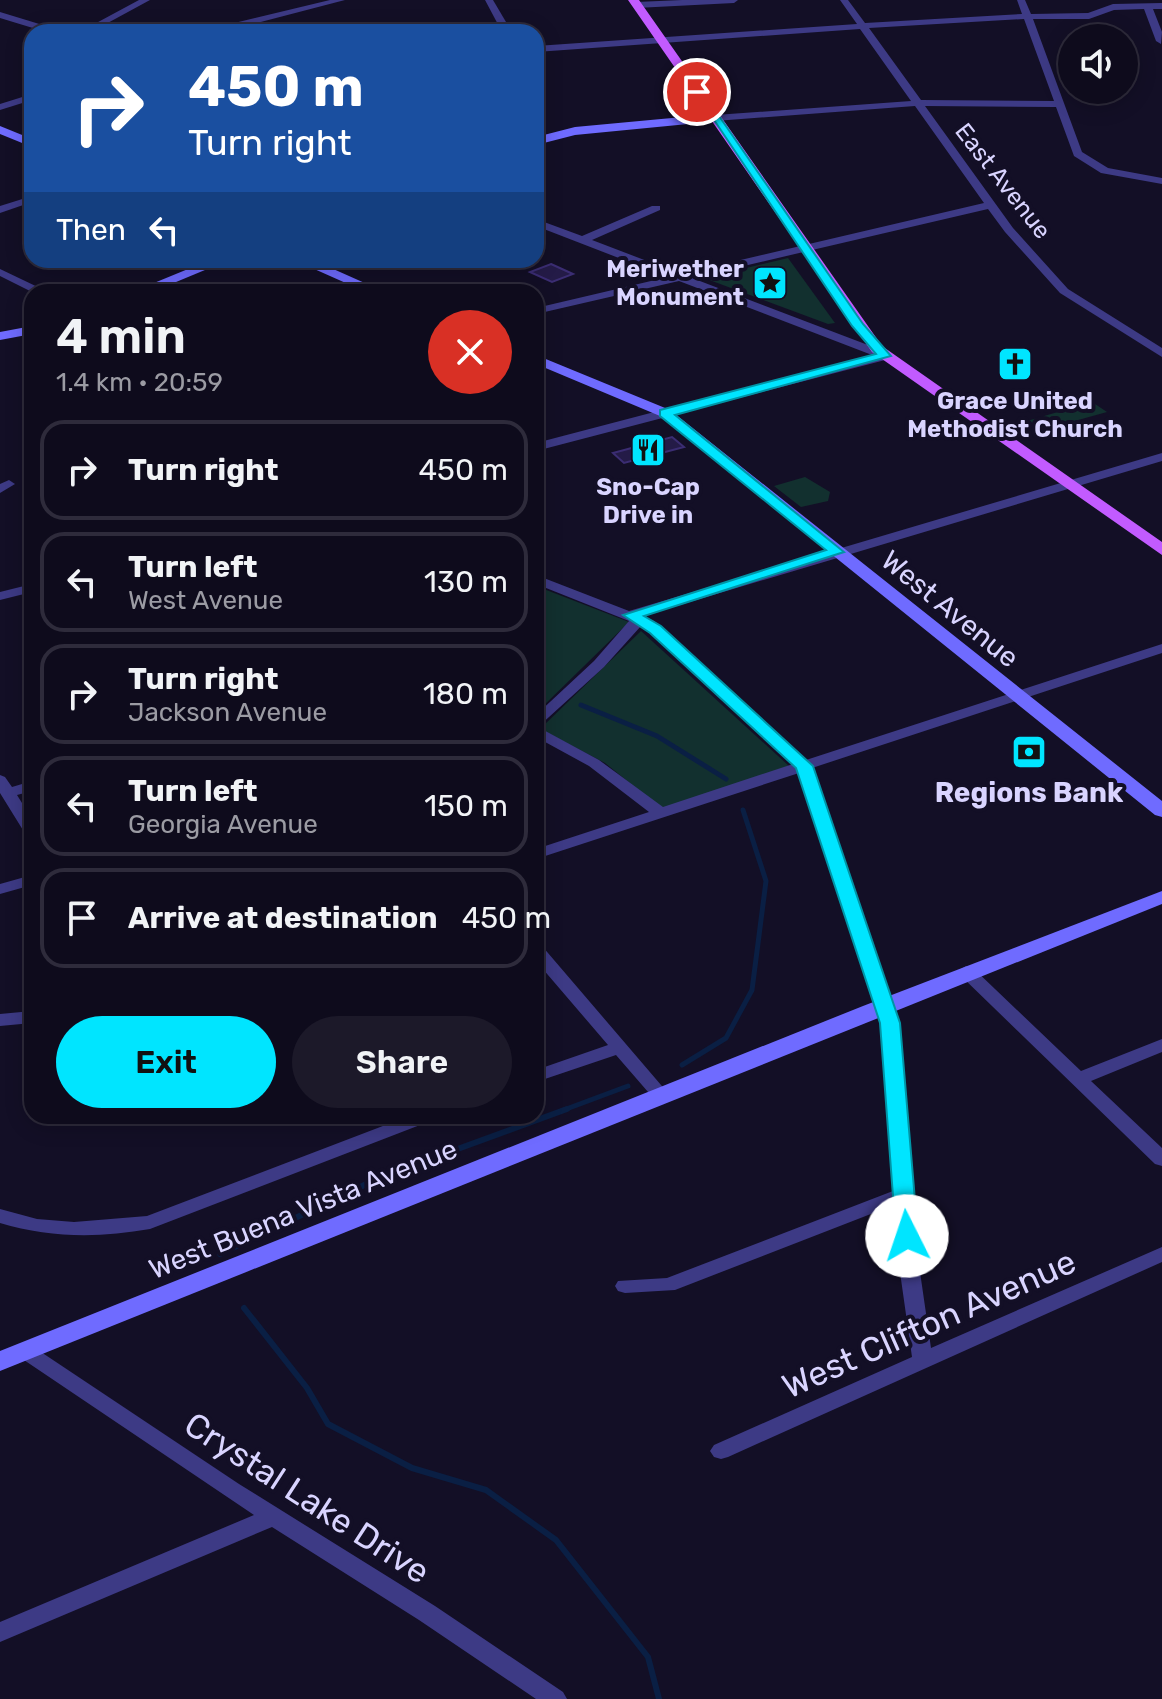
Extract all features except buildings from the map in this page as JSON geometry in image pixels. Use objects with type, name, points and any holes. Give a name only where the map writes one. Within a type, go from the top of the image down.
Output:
[{"type":"main road","points":[[634,2],[858,326],[885,356],[1162,550]]},
{"type":"street","points":[[100,24],[146,0]]},
{"type":"street","points":[[242,24],[341,0]]},
{"type":"street","points":[[489,0],[502,24]]},
{"type":"street","points":[[634,2],[734,0]]},
{"type":"street","name":"East Avenue","points":[[844,0],[990,205],[1064,291],[1162,353]]},
{"type":"street","points":[[1021,0],[1058,101]]},
{"type":"street","points":[[1147,6],[1161,41]]},
{"type":"street","points":[[544,48],[1027,15],[1089,16],[1113,7],[1162,6]]},
{"type":"street","points":[[0,15],[30,24]]},
{"type":"street","points":[[0,107],[24,100]]},
{"type":"street","points":[[544,139],[575,131],[917,103],[1058,104]]},
{"type":"street","points":[[1059,104],[1076,148],[1085,161],[1105,171],[1162,181]]},
{"type":"street","points":[[0,130],[24,140]]},
{"type":"street","points":[[0,210],[24,202]]},
{"type":"street","points":[[544,309],[990,205]]},
{"type":"street","points":[[582,240],[656,208]]},
{"type":"street","points":[[544,225],[885,356]]},
{"type":"street","points":[[160,284],[201,268]]},
{"type":"street","points":[[320,268],[359,284]]},
{"type":"street","points":[[0,272],[24,284]]},
{"type":"street","points":[[0,336],[24,332]]},
{"type":"street","points":[[544,445],[885,356]]},
{"type":"street","name":"West Avenue","points":[[544,362],[665,413],[1162,811]]},
{"type":"street","points":[[544,716],[599,664],[635,617],[837,552],[1162,457]]},
{"type":"street","points":[[544,582],[635,617],[701,670],[804,766],[885,1002],[896,1076],[908,1258],[923,1360]]},
{"type":"street","points":[[0,596],[24,590]]},
{"type":"street","points":[[544,851],[1162,648]]},
{"type":"street","points":[[544,735],[594,763],[661,813]]},
{"type":"street","points":[[4,786],[24,819]]},
{"type":"street","points":[[0,889],[24,882]]},
{"type":"street","name":"West Buena Vista Avenue","points":[[0,1361],[661,1096],[885,1002],[1162,897]]},
{"type":"street","points":[[544,960],[661,1096]]},
{"type":"street","points":[[966,971],[1162,1159]]},
{"type":"street","points":[[2,1021],[24,1018]]},
{"type":"street","points":[[1078,1079],[1162,1045]]},
{"type":"street","points":[[544,1073],[618,1048]]},
{"type":"street","points":[[0,1216],[64,1229],[110,1229],[150,1222],[406,1124]]},
{"type":"street","points":[[625,1286],[668,1285],[904,1194]]},
{"type":"street","name":"West Clifton Avenue","points":[[721,1451],[1162,1254]]},
{"type":"street","name":"Crystal Lake Drive","points":[[25,1351],[272,1517],[427,1613],[553,1699]]},
{"type":"street","points":[[0,1632],[272,1517]]},
{"type":"green space","points":[[788,258],[835,323],[828,324],[704,278]]},
{"type":"green space","points":[[1092,402],[1107,412],[1042,430],[1027,421]]},
{"type":"green space","points":[[805,477],[830,492],[828,501],[801,507],[774,486]]},
{"type":"green space","points":[[544,589],[629,622],[544,705]]},
{"type":"green space","points":[[641,631],[789,766],[662,809],[605,763],[544,731],[544,725]]},
{"type":"waterway","points":[[581,705],[657,736],[726,779]]},
{"type":"waterway","points":[[682,1065],[726,1038],[752,990],[766,881],[743,810]]},
{"type":"waterway","points":[[561,1111],[628,1086]]},
{"type":"waterway","points":[[544,1117],[567,1109]]},
{"type":"waterway","points":[[220,1254],[381,1177],[526,1124]]},
{"type":"waterway","points":[[244,1308],[307,1388],[328,1424],[412,1468],[486,1490],[556,1540],[648,1657],[659,1699]]},
{"type":"place","name":"Meriwether Monument","points":[[770,283]]},
{"type":"place","name":"Grace United Methodist Church","points":[[1015,364]]},
{"type":"place","name":"Sno-Cap Drive in","points":[[648,450]]},
{"type":"place","name":"Regions Bank","points":[[1029,752]]},
{"type":"route","points":[[697,92],[858,326],[885,356],[665,413],[837,552],[631,615],[656,630],[804,766],[890,1023],[907,1236]]}]
